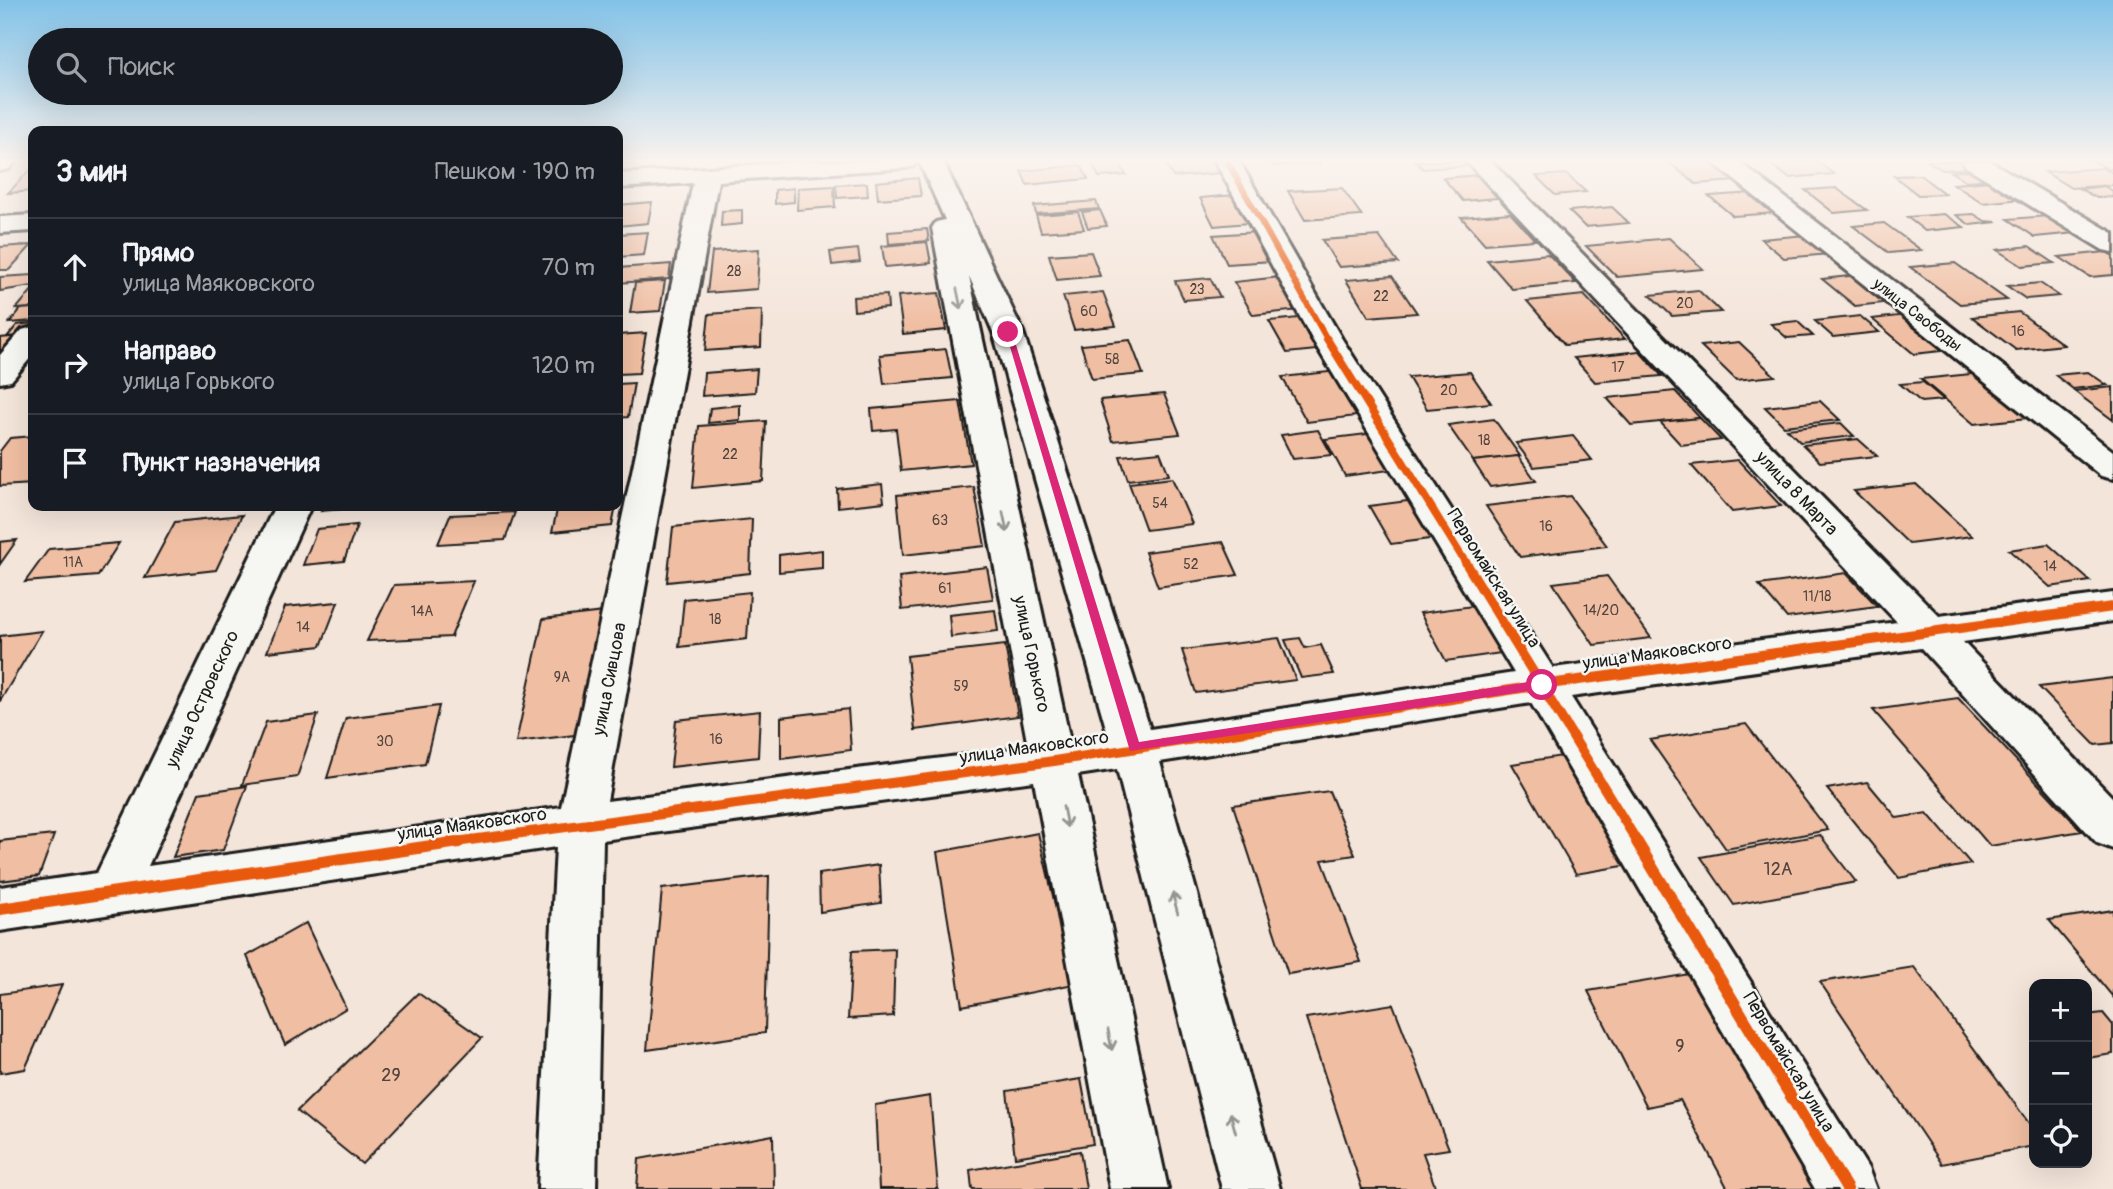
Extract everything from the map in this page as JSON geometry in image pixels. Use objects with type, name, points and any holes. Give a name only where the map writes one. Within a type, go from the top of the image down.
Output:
[{"type":"street","name":"улица Сивцова","points":[[567,1189],[580,824],[699,216]]},
{"type":"street","name":"улица Горького","points":[[943,216],[1139,1189]]},
{"type":"street","name":"улица Горького","points":[[956,216],[1008,332],[1134,748],[1251,1189]]},
{"type":"street","name":"Первомайская улица","points":[[1258,216],[1327,340],[1542,685],[1847,1189]]},
{"type":"street","name":"улица 8 Марта","points":[[1532,216],[1930,632],[2113,829]]},
{"type":"street","name":"улица Свободы","points":[[1795,216],[2113,468]]},
{"type":"street","points":[[2067,216],[2113,244]]},
{"type":"street","points":[[0,225],[28,223]]},
{"type":"street","points":[[0,374],[28,342]]},
{"type":"street","name":"улица Островского","points":[[112,892],[291,511]]},
{"type":"street","name":"улица Маяковского","points":[[0,909],[580,824],[1054,761],[1542,685],[2113,607]]},
{"type":"building","points":[[623,216],[649,216],[648,223],[623,226]]},
{"type":"building","points":[[722,216],[742,216],[742,224],[721,226]]},
{"type":"building","points":[[1036,216],[1080,216],[1084,229],[1041,232]]},
{"type":"building","points":[[1084,216],[1103,216],[1107,226],[1088,228]]},
{"type":"building","points":[[1209,216],[1246,216],[1249,223],[1214,226]]},
{"type":"building","points":[[1303,216],[1355,216],[1305,220]]},
{"type":"building","points":[[1513,216],[1535,240],[1485,244],[1461,217]]},
{"type":"building","points":[[1574,216],[1622,216],[1629,223],[1585,227]]},
{"type":"building","points":[[1948,216],[1964,227],[1925,231],[1907,217]]},
{"type":"building","points":[[1958,216],[1978,216],[1985,221],[1997,222],[1970,225]]},
{"type":"building","points":[[2050,216],[2076,233],[2035,237],[2008,219]]},
{"type":"building","points":[[1884,223],[1921,250],[1889,253],[1853,226]]},
{"type":"building","points":[[927,229],[929,241],[889,244],[888,232]]},
{"type":"building","points":[[648,232],[644,255],[623,257],[623,234]]},
{"type":"building","points":[[1257,232],[1272,261],[1227,264],[1213,235]]},
{"type":"building","points":[[1806,235],[1830,254],[1784,258],[1761,239]]},
{"type":"building","points":[[1379,236],[1398,263],[1339,267],[1322,240]]},
{"type":"building","points":[[1669,238],[1703,269],[1617,277],[1586,246]]},
{"type":"building","points":[[927,242],[931,263],[885,267],[882,246]]},
{"type":"building","points":[[28,245],[28,249],[9,270],[0,270],[0,247]]},
{"type":"building","points":[[2029,246],[2054,263],[2022,266],[1997,250]]},
{"type":"building","points":[[759,249],[757,289],[707,293],[712,252]]},
{"type":"building","points":[[858,249],[860,262],[832,265],[830,252]]},
{"type":"building","points":[[1091,252],[1100,276],[1057,280],[1049,255]]},
{"type":"building","points":[[2106,252],[2113,256],[2113,275],[2090,277],[2059,257]]},
{"type":"building","points":[[1548,254],[1576,283],[1512,289],[1487,260]]},
{"type":"building","points":[[1955,263],[2007,300],[1960,304],[1910,267]]},
{"type":"building","points":[[671,264],[669,279],[623,283],[623,268]]},
{"type":"building","points":[[28,275],[28,287],[0,291],[0,277]]},
{"type":"building","points":[[1858,275],[1892,302],[1855,306],[1822,279]]},
{"type":"building","points":[[1392,276],[1417,313],[1369,317],[1346,280]]},
{"type":"building","points":[[1280,277],[1300,310],[1253,315],[1234,282]]},
{"type":"building","points":[[1210,278],[1220,297],[1184,300],[1175,281]]},
{"type":"building","points":[[665,281],[660,311],[630,313],[635,283]]},
{"type":"building","points":[[2040,283],[2059,296],[2026,299],[2007,286]]},
{"type":"building","points":[[1698,290],[1721,312],[1672,316],[1650,295]]},
{"type":"building","points":[[1103,292],[1116,326],[1074,330],[1063,296]]},
{"type":"building","points":[[939,293],[946,330],[903,334],[898,296]]},
{"type":"building","points":[[28,295],[28,308],[16,309]]},
{"type":"building","points":[[887,295],[888,308],[854,311],[853,297]]},
{"type":"building","points":[[1584,295],[1625,339],[1565,345],[1527,301]]},
{"type":"building","points":[[28,308],[28,321],[9,323],[21,309]]},
{"type":"building","points":[[762,310],[761,347],[705,351],[709,314]]},
{"type":"building","points":[[2019,312],[2064,345],[2016,350],[1972,317]]},
{"type":"building","points":[[1907,315],[1950,350],[1914,354],[1872,319]]},
{"type":"building","points":[[1860,316],[1879,332],[1833,337],[1815,321]]},
{"type":"building","points":[[1308,317],[1327,349],[1287,353],[1269,321]]},
{"type":"building","points":[[1797,321],[1813,336],[1787,338],[1771,324]]},
{"type":"building","points":[[28,324],[28,335],[7,337],[17,325]]},
{"type":"building","points":[[646,333],[639,373],[623,374],[623,335]]},
{"type":"building","points":[[22,336],[0,362],[0,338]]},
{"type":"building","points":[[1130,340],[1143,374],[1092,379],[1081,345]]},
{"type":"building","points":[[1739,342],[1775,376],[1736,380],[1701,346]]},
{"type":"building","points":[[946,349],[952,378],[884,384],[880,355]]},
{"type":"building","points":[[1639,351],[1662,376],[1595,382],[1574,358]]},
{"type":"building","points":[[757,369],[755,392],[702,396],[704,373]]},
{"type":"building","points":[[1338,371],[1365,415],[1307,422],[1282,377]]},
{"type":"building","points":[[1470,372],[1491,403],[1427,409],[1408,377]]},
{"type":"building","points":[[2088,372],[2107,385],[2073,389],[2055,375]]},
{"type":"building","points":[[1981,373],[2037,417],[1974,424],[1921,379]]},
{"type":"building","points":[[1923,382],[1944,400],[1921,402],[1900,384]]},
{"type":"building","points":[[634,383],[628,417],[623,418],[623,384]]},
{"type":"building","points":[[2113,387],[2113,420],[2074,391]]},
{"type":"building","points":[[1675,391],[1700,418],[1631,425],[1607,398]]},
{"type":"building","points":[[1164,394],[1180,434],[1113,441],[1100,400]]},
{"type":"building","points":[[960,401],[971,464],[901,471],[896,429],[873,431],[871,409]]},
{"type":"building","points":[[1820,401],[1840,420],[1784,426],[1765,407]]},
{"type":"building","points":[[740,405],[740,420],[708,423],[710,408]]},
{"type":"building","points":[[1700,418],[1721,440],[1681,445],[1660,422]]},
{"type":"building","points":[[1494,419],[1520,456],[1473,461],[1448,425]]},
{"type":"building","points":[[766,421],[763,481],[693,488],[699,426]]},
{"type":"building","points":[[1841,423],[1854,436],[1800,442],[1787,429]]},
{"type":"building","points":[[1318,430],[1332,455],[1293,459],[1281,435]]},
{"type":"building","points":[[1375,433],[1397,469],[1345,476],[1325,439]]},
{"type":"building","points":[[28,436],[28,484],[0,486],[0,451],[10,438]]},
{"type":"building","points":[[1573,436],[1592,460],[1534,467],[1516,443]]},
{"type":"building","points":[[1858,439],[1877,456],[1820,462],[1803,445]]},
{"type":"building","points":[[1160,452],[1169,475],[1128,480],[1120,456]]},
{"type":"building","points":[[1518,456],[1536,481],[1490,487],[1473,461]]},
{"type":"building","points":[[1738,460],[1781,506],[1732,512],[1691,465]]},
{"type":"building","points":[[1172,478],[1192,524],[1146,530],[1129,483]]},
{"type":"building","points":[[882,484],[884,502],[838,507],[837,489]]},
{"type":"building","points":[[1916,484],[1972,536],[1909,544],[1854,491]]},
{"type":"building","points":[[974,487],[985,546],[903,555],[897,495]]},
{"type":"building","points":[[1570,496],[1607,546],[1520,557],[1486,506]]},
{"type":"building","points":[[1415,500],[1438,538],[1391,544],[1369,506]]},
{"type":"building","points":[[557,511],[615,511],[612,526],[552,532]]},
{"type":"building","points":[[515,512],[505,540],[438,544],[450,515]]},
{"type":"building","points":[[242,515],[216,570],[145,578],[175,522]]},
{"type":"building","points":[[752,519],[750,573],[667,582],[673,527]]},
{"type":"building","points":[[357,525],[344,561],[303,565],[317,529]]},
{"type":"building","points":[[17,540],[0,564],[0,542]]},
{"type":"building","points":[[1223,542],[1238,575],[1158,587],[1145,552]]},
{"type":"building","points":[[119,543],[98,576],[25,582],[49,549]]},
{"type":"building","points":[[2048,544],[2090,581],[2050,587],[2009,550]]},
{"type":"building","points":[[822,550],[822,568],[779,572],[779,555]]},
{"type":"building","points":[[987,567],[993,599],[902,610],[899,577]]},
{"type":"building","points":[[1846,573],[1877,606],[1787,618],[1759,585]]},
{"type":"building","points":[[1607,576],[1651,638],[1594,645],[1553,583]]},
{"type":"building","points":[[474,581],[451,637],[367,641],[394,585]]},
{"type":"building","points":[[750,592],[747,639],[679,647],[684,599]]},
{"type":"building","points":[[338,602],[321,646],[267,652],[285,607]]},
{"type":"building","points":[[1480,605],[1508,652],[1446,661],[1420,613]]},
{"type":"building","points":[[995,610],[998,631],[951,637],[949,615]]},
{"type":"building","points":[[604,612],[583,734],[516,742],[543,619]]},
{"type":"building","points":[[42,631],[0,701],[0,636]]},
{"type":"building","points":[[1279,638],[1296,680],[1196,693],[1182,650]]},
{"type":"building","points":[[1300,638],[1305,648],[1321,645],[1334,674],[1301,678],[1285,640]]},
{"type":"building","points":[[1005,645],[1018,716],[915,730],[907,656]]},
{"type":"building","points":[[2113,678],[2113,743],[2095,745],[2039,687]]},
{"type":"building","points":[[1958,698],[2082,831],[1990,846],[1873,710]]},
{"type":"building","points":[[439,706],[425,764],[327,778],[346,718]]},
{"type":"building","points":[[848,709],[851,750],[781,759],[781,717]]},
{"type":"building","points":[[760,711],[758,757],[671,767],[676,720]]},
{"type":"building","points":[[318,715],[297,777],[242,785],[266,722]]},
{"type":"building","points":[[1746,724],[1828,830],[1726,849],[1650,740]]},
{"type":"building","points":[[1568,755],[1635,864],[1576,874],[1512,764]]},
{"type":"building","points":[[1867,782],[1897,818],[1927,813],[1971,864],[1899,878],[1827,789]]},
{"type":"building","points":[[247,786],[223,850],[173,857],[199,793]]},
{"type":"building","points":[[1329,791],[1355,855],[1322,860],[1361,962],[1288,974],[1233,805]]},
{"type":"building","points":[[1038,833],[1074,984],[962,1006],[937,852]]},
{"type":"building","points":[[54,835],[39,876],[0,881],[0,841]]},
{"type":"building","points":[[1820,835],[1856,882],[1734,905],[1701,857]]},
{"type":"building","points":[[879,865],[881,903],[820,912],[819,874]]},
{"type":"building","points":[[769,876],[765,1033],[647,1050],[662,889]]},
{"type":"building","points":[[2113,910],[2113,997],[2049,920]]},
{"type":"building","points":[[306,923],[346,1008],[285,1045],[247,956]]},
{"type":"building","points":[[895,949],[893,1016],[848,1019],[852,951]]},
{"type":"building","points":[[1914,967],[2029,1123],[2029,1147],[1942,1164],[1820,982]]},
{"type":"building","points":[[1701,972],[1821,1189],[1728,1189],[1680,1100],[1647,1107],[1588,991]]},
{"type":"building","points":[[62,985],[25,1069],[0,1073],[0,994]]},
{"type":"building","points":[[418,993],[482,1038],[362,1164],[297,1111]]},
{"type":"building","points":[[1393,1004],[1449,1149],[1423,1153],[1436,1189],[1362,1189],[1306,1018]]},
{"type":"building","points":[[2103,1013],[2113,1025],[2113,1054],[2092,1057],[2092,1014]]},
{"type":"building","points":[[1081,1079],[1093,1144],[1015,1157],[1007,1091]]},
{"type":"building","points":[[930,1096],[938,1189],[879,1189],[875,1105]]},
{"type":"building","points":[[773,1135],[774,1189],[637,1189],[639,1159]]},
{"type":"building","points":[[1080,1151],[1086,1189],[972,1189],[970,1170]]},
{"type":"cycle path","points":[[1258,216],[1327,339],[1542,685],[1847,1189]]},
{"type":"cycle path","points":[[0,909],[580,824],[1054,761],[1542,685],[2113,607]]},
{"type":"route","points":[[1008,332],[1134,748],[1542,685]]}]
